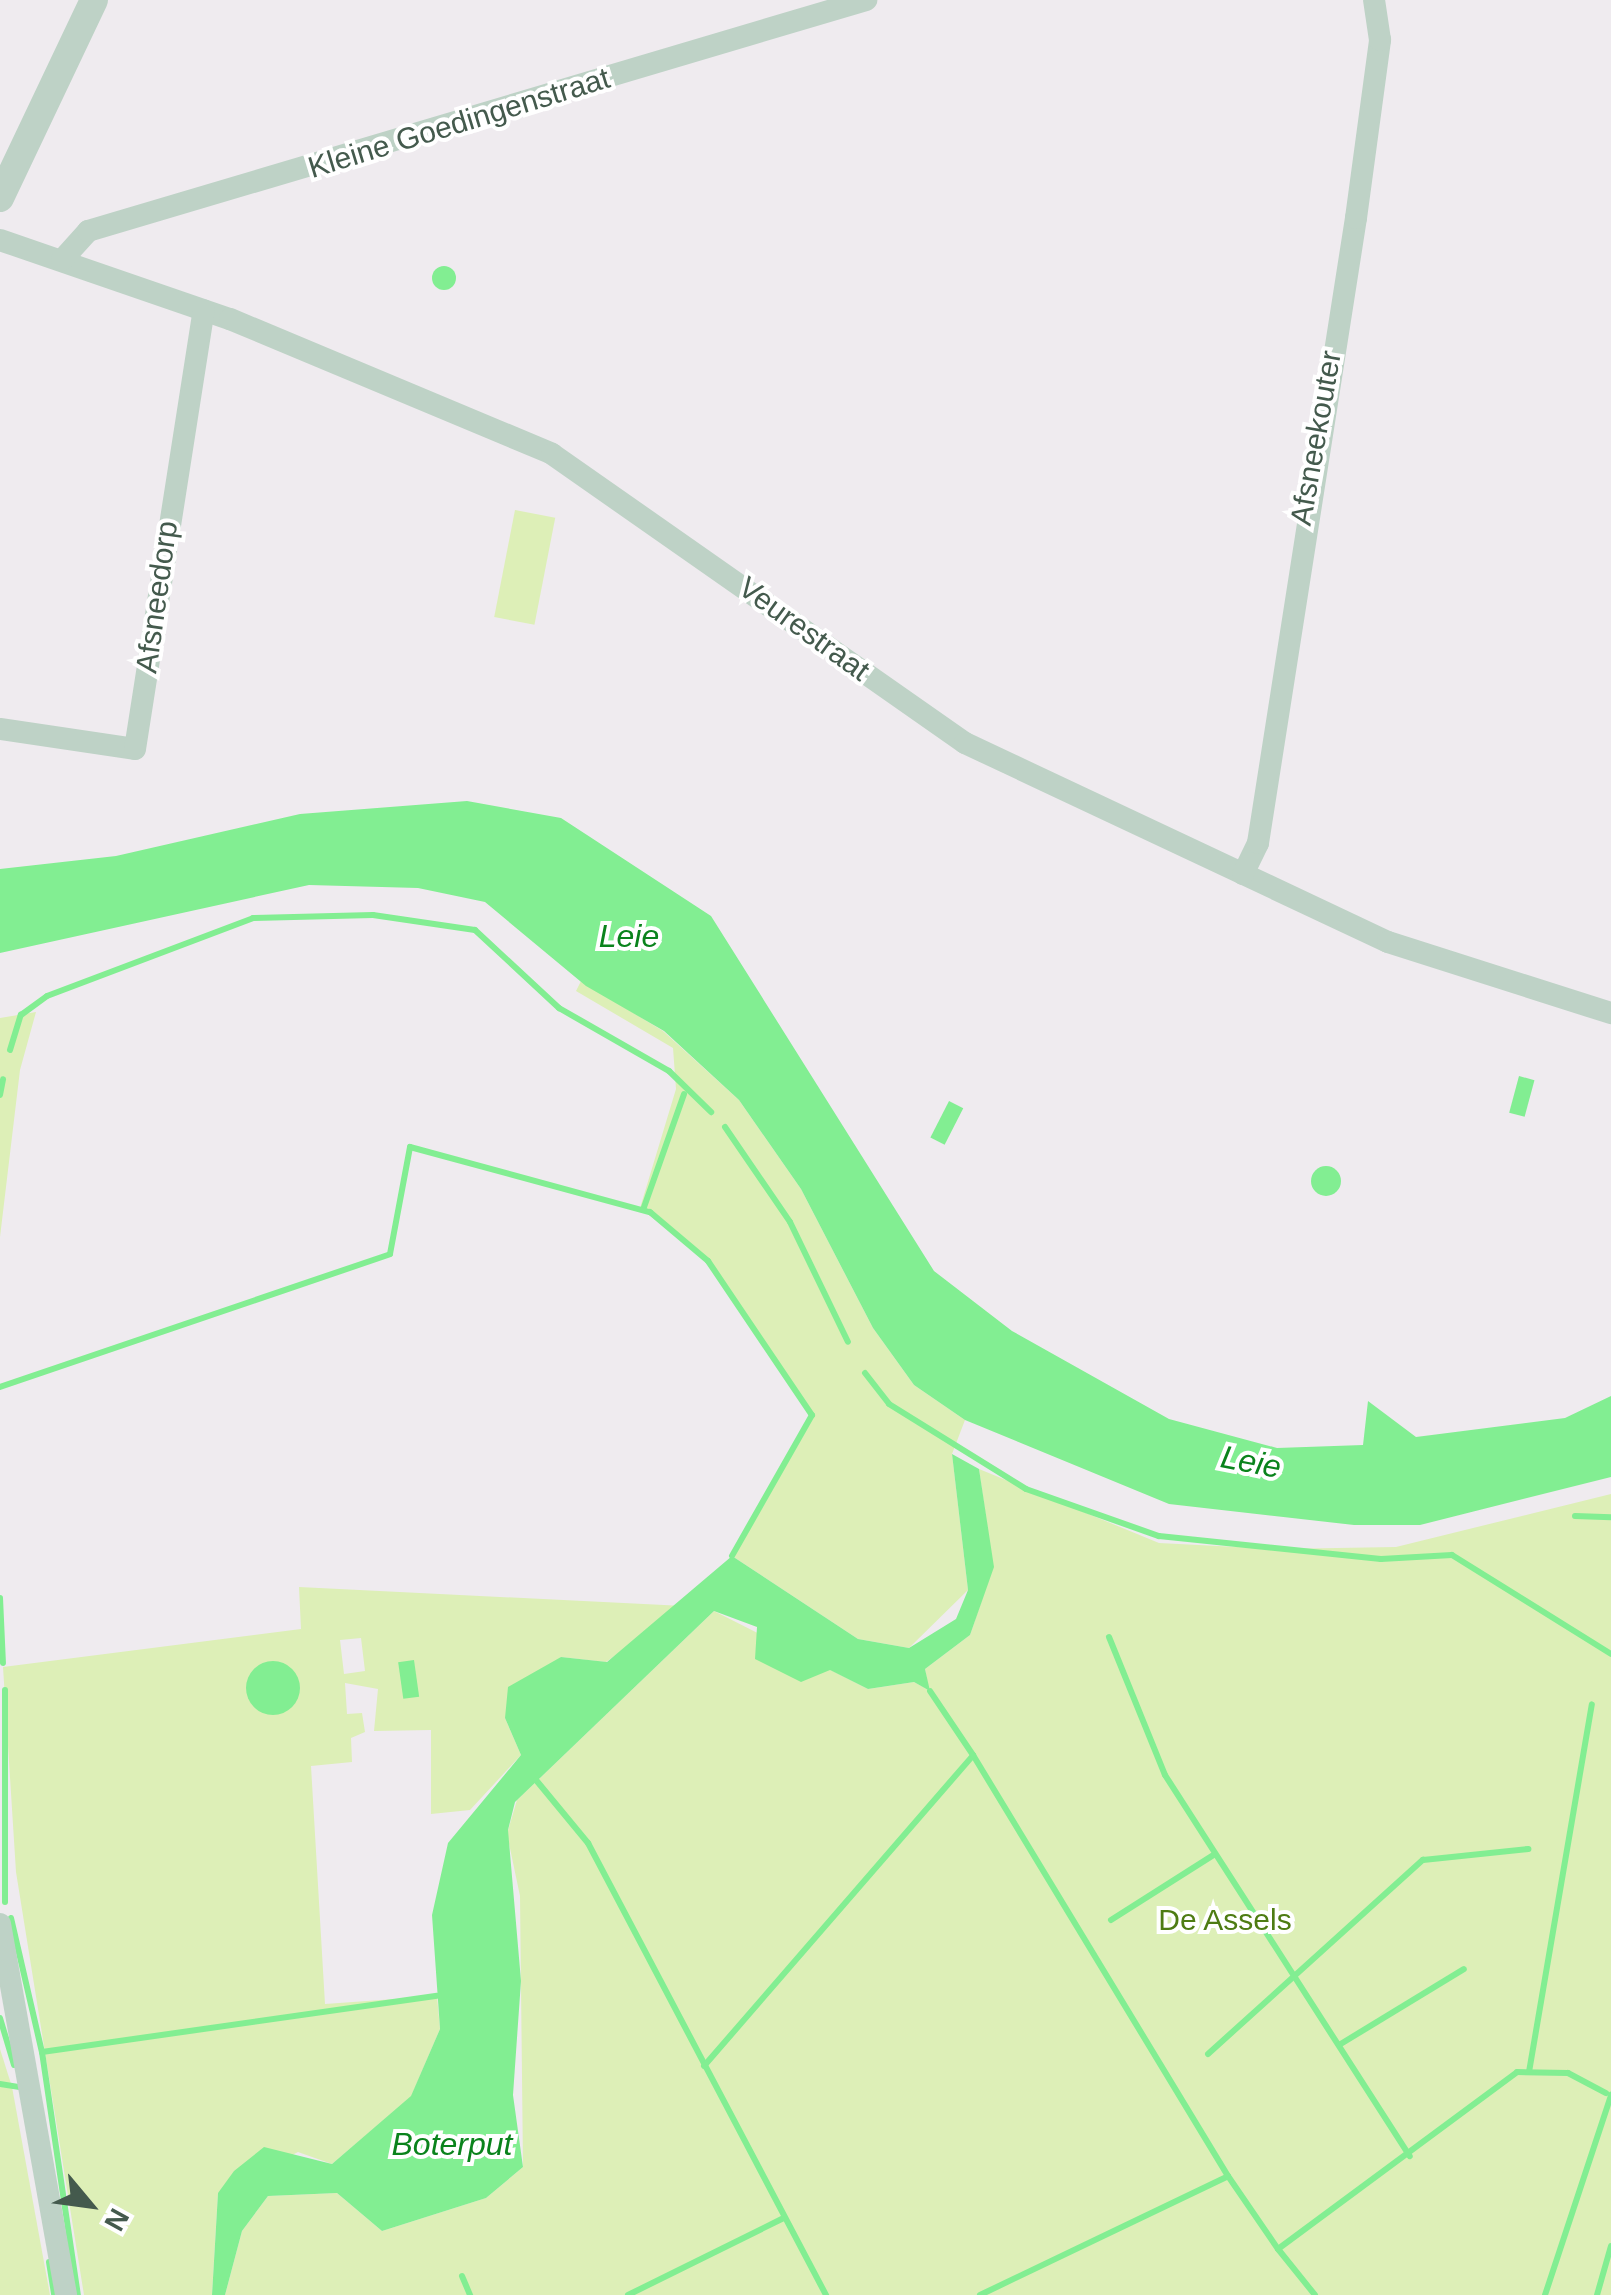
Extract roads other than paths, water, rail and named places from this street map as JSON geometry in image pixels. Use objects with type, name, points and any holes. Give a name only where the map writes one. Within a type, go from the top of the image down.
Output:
[{"type":"street","points":[[0,198],[94,0]]},
{"type":"street","name":"Kleine Goedingenstraat","points":[[62,260],[88,230],[866,0]]},
{"type":"street","name":"Afsneekouter","points":[[1243,874],[1258,843],[1356,218],[1380,40],[1374,0]]},
{"type":"street","name":"Veurestraat","points":[[0,240],[204,310],[552,454],[965,743],[1243,874],[1456,968],[1611,1013]]},
{"type":"street","name":"Afsneedorp","points":[[0,730],[136,749],[204,310]]},
{"type":"street","points":[[0,1924],[66,2295]]},
{"type":"water","points":[[444,266],[453,269],[453,287],[444,290],[435,287],[432,278],[435,269]]},
{"type":"water","name":"Leie","points":[[467,801],[561,818],[711,916],[934,1271],[1012,1331],[1169,1419],[1277,1448],[1363,1445],[1368,1401],[1416,1437],[1565,1418],[1611,1396],[1611,1477],[1420,1525],[1354,1525],[1169,1504],[965,1420],[914,1385],[873,1328],[801,1189],[739,1100],[664,1031],[586,986],[485,902],[418,888],[309,885],[0,953],[0,869],[116,856],[300,814]]},
{"type":"water","points":[[1519,1076],[1534,1080],[1525,1117],[1509,1113]]},
{"type":"water","points":[[949,1101],[963,1108],[945,1145],[930,1138]]},
{"type":"water","points":[[1326,1166],[1340,1175],[1341,1181],[1332,1195],[1326,1196],[1312,1187],[1311,1181],[1320,1167]]},
{"type":"water","name":"Boterput","points":[[952,1454],[979,1469],[994,1567],[970,1635],[925,1669],[930,1691],[914,1682],[868,1689],[830,1670],[801,1682],[755,1659],[757,1627],[714,1611],[515,1802],[508,1830],[521,1981],[513,2095],[523,2167],[486,2198],[382,2231],[337,2193],[268,2196],[242,2231],[225,2295],[212,2295],[218,2193],[234,2171],[264,2147],[332,2164],[411,2096],[440,2029],[432,1915],[448,1843],[521,1755],[505,1718],[508,1687],[561,1657],[607,1662],[732,1556],[858,1639],[909,1648],[956,1619],[968,1590]]},
{"type":"water","points":[[414,1660],[419,1697],[403,1699],[398,1662]]},
{"type":"water","points":[[273,1661],[292,1669],[300,1688],[292,1707],[273,1715],[254,1707],[246,1688],[254,1669]]},
{"type":"waterway","points":[[10,1050],[21,1015],[47,996],[253,918],[373,915],[475,930],[559,1008],[669,1071],[711,1112]]},
{"type":"waterway","points":[[0,1095],[3,1079]]},
{"type":"waterway","points":[[643,1210],[684,1094]]},
{"type":"waterway","points":[[725,1127],[790,1222],[848,1342]]},
{"type":"waterway","points":[[0,1387],[390,1254],[410,1147],[650,1212],[708,1261],[812,1415],[732,1556]]},
{"type":"waterway","points":[[865,1373],[889,1404],[1026,1489],[1159,1536],[1381,1559],[1452,1555],[1611,1654]]},
{"type":"waterway","points":[[1575,1516],[1611,1517]]},
{"type":"waterway","points":[[0,1598],[3,1663]]},
{"type":"waterway","points":[[1109,1637],[1165,1775],[1410,2156]]},
{"type":"waterway","points":[[5,1690],[5,1902]]},
{"type":"waterway","points":[[704,2066],[973,1755],[930,1691]]},
{"type":"waterway","points":[[1529,2072],[1592,1704]]},
{"type":"waterway","points":[[973,1755],[1228,2176]]},
{"type":"waterway","points":[[536,1780],[588,1843],[826,2295]]},
{"type":"waterway","points":[[1208,2054],[1423,1860],[1528,1849]]},
{"type":"waterway","points":[[1111,1920],[1215,1854]]},
{"type":"waterway","points":[[11,1918],[42,2052],[437,1996]]},
{"type":"waterway","points":[[1339,2045],[1464,1969]]},
{"type":"waterway","points":[[0,2018],[14,2065]]},
{"type":"waterway","points":[[42,2052],[78,2295]]},
{"type":"waterway","points":[[980,2295],[1228,2176],[1278,2249],[1517,2072],[1568,2073],[1606,2093]]},
{"type":"waterway","points":[[0,2084],[20,2087]]},
{"type":"waterway","points":[[1545,2295],[1611,2095]]},
{"type":"waterway","points":[[628,2295],[782,2219]]},
{"type":"waterway","points":[[1597,2295],[1611,2246]]},
{"type":"waterway","points":[[1278,2249],[1315,2295]]},
{"type":"waterway","points":[[49,2262],[54,2295]]},
{"type":"waterway","points":[[462,2276],[470,2295]]},
{"type":"park label","name":"De Assels","points":[[1225,1920]]}]
